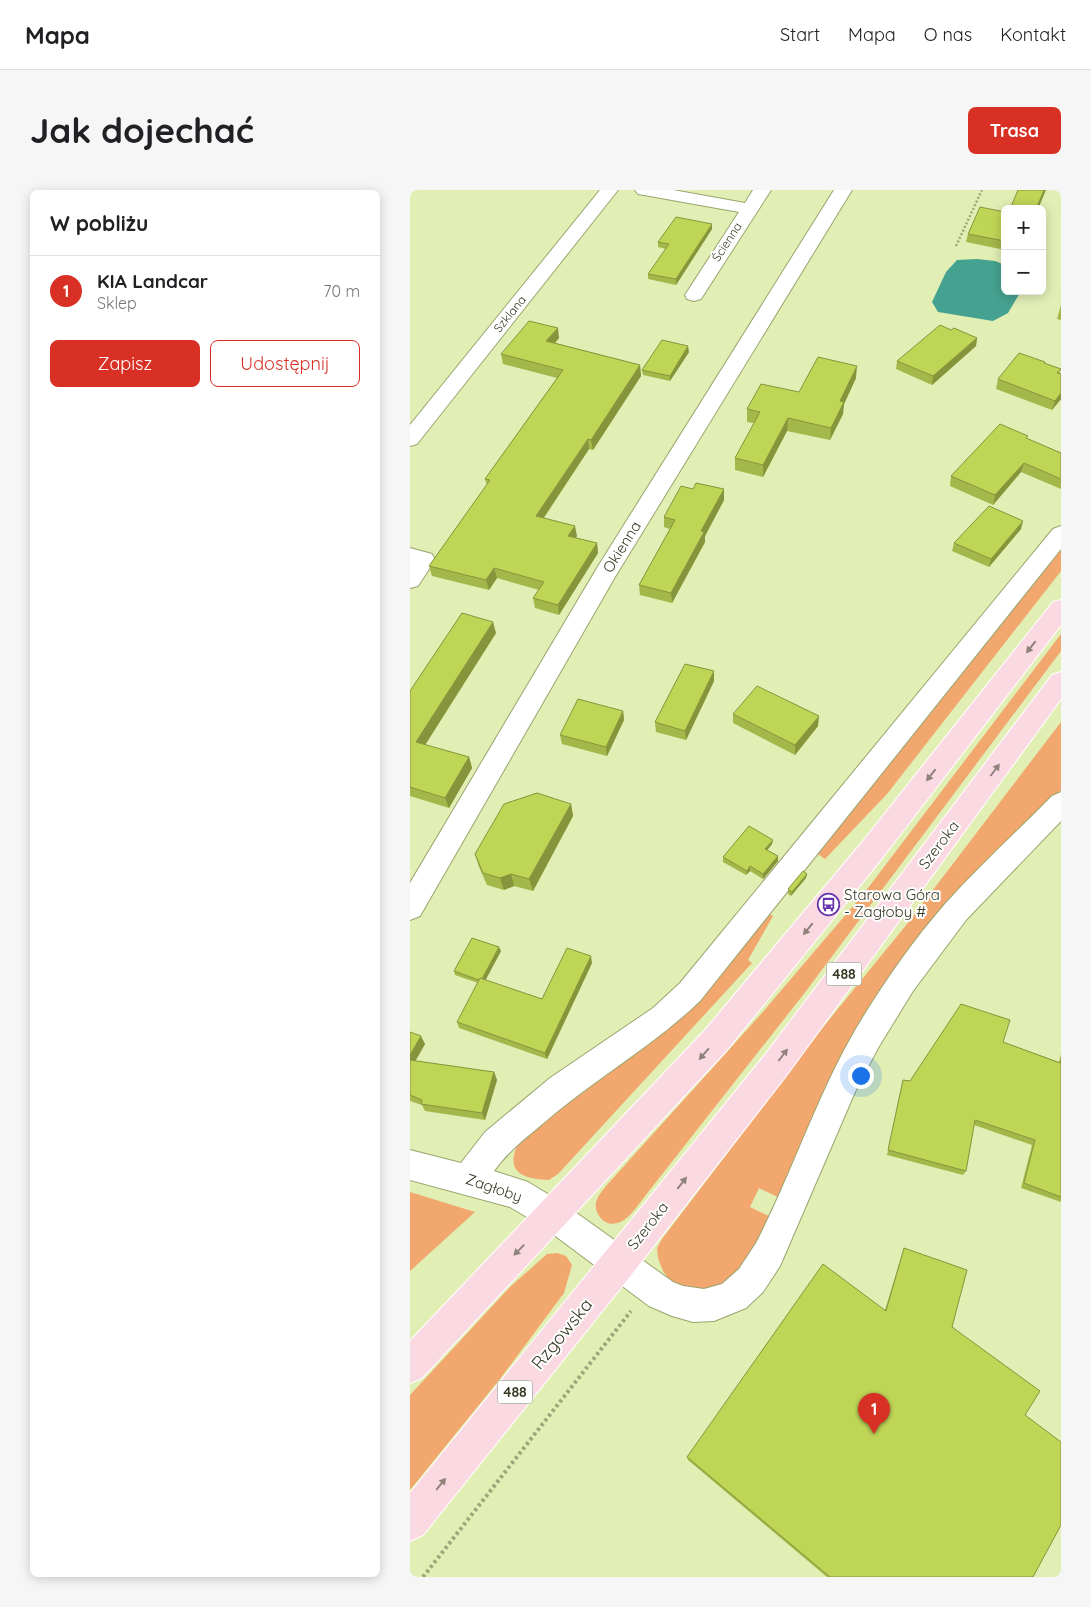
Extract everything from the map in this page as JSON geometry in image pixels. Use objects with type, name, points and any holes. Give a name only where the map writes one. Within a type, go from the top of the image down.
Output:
[{"type":"main road","points":[[410,1366],[696,1062],[762,985],[873,849],[1061,608]]},
{"type":"main road","name":"Szeroka","points":[[620,1262],[775,1066],[1061,681]]},
{"type":"main road","name":"Rzgowska","points":[[410,1522],[620,1262]]},
{"type":"street","name":"Szklana","points":[[410,439],[609,190]]},
{"type":"street","points":[[644,190],[749,209]]},
{"type":"street","name":"Ścienna","points":[[694,295],[762,190]]},
{"type":"street","name":"Okienna","points":[[410,908],[606,574],[843,190]]},
{"type":"street","points":[[468,1179],[496,1142],[561,1088],[663,1017],[690,992],[1061,534]]},
{"type":"street","points":[[410,556],[424,560],[410,580]]},
{"type":"street","name":"Szeroka","points":[[620,1262],[661,1294],[684,1304],[708,1307],[726,1301],[736,1295],[753,1278],[768,1254],[792,1203],[840,1091],[867,1039],[908,973],[925,949],[971,895],[1019,849],[1061,803]]},
{"type":"street","name":"Zagłoby","points":[[410,1165],[517,1193],[553,1215],[620,1262]]},
{"type":"path","points":[[956,246],[982,190]]},
{"type":"path","points":[[423,1577],[651,1286]]},
{"type":"shaded area","points":[[1061,546],[1061,571],[887,794],[825,859],[815,852]]},
{"type":"shaded area","points":[[1061,634],[1061,651],[803,995],[632,1212],[621,1222],[613,1224],[601,1219],[596,1203],[603,1190],[762,1013],[865,892]]},
{"type":"shaded area","points":[[1061,722],[1061,790],[931,927],[782,1199],[759,1188],[750,1207],[773,1218],[745,1269],[716,1290],[684,1290],[671,1282],[663,1271],[658,1258],[657,1248],[662,1239],[824,1026],[907,924]]},
{"type":"shaded area","points":[[766,912],[773,916],[748,960],[752,963],[558,1174],[549,1180],[533,1178],[520,1173],[514,1163],[517,1146],[566,1102],[670,1028],[693,1007]]},
{"type":"shaded area","points":[[410,1192],[475,1212],[410,1271]]},
{"type":"shaded area","points":[[557,1253],[566,1256],[572,1265],[564,1293],[500,1379],[410,1490],[410,1395],[510,1287],[547,1254]]},
{"type":"water","points":[[977,259],[1001,263],[1001,295],[1019,295],[1008,313],[993,321],[938,312],[932,302],[946,272],[957,260]]},
{"type":"building","points":[[1018,190],[1044,190],[1038,205],[1012,205]]},
{"type":"building","points":[[980,207],[1001,211],[1001,240],[968,234]]},
{"type":"building","points":[[676,217],[712,224],[676,279],[648,274],[669,244],[658,242]]},
{"type":"building","points":[[529,321],[558,328],[546,341],[640,365],[591,440],[588,439],[536,516],[575,526],[568,536],[597,543],[558,605],[533,598],[544,582],[494,568],[486,580],[429,566],[490,480],[485,479],[563,370],[501,354]]},
{"type":"building","points":[[940,325],[951,330],[954,328],[977,338],[933,376],[897,361]]},
{"type":"building","points":[[662,340],[688,346],[670,376],[642,370]]},
{"type":"building","points":[[1019,353],[1061,369],[1057,373],[1061,374],[1061,393],[1055,401],[998,379]]},
{"type":"building","points":[[818,357],[857,366],[840,401],[844,402],[831,428],[788,418],[763,465],[735,458],[760,412],[747,409],[761,384],[799,392]]},
{"type":"building","points":[[1000,424],[1061,453],[1061,479],[1024,463],[995,495],[951,476]]},
{"type":"building","points":[[696,483],[724,489],[701,531],[704,532],[671,593],[639,585],[675,520],[664,517],[681,486],[693,489]]},
{"type":"building","points":[[989,506],[1023,521],[991,559],[954,543]]},
{"type":"building","points":[[462,613],[493,622],[416,742],[469,757],[445,798],[410,787],[410,691]]},
{"type":"building","points":[[685,664],[714,671],[685,731],[655,722]]},
{"type":"building","points":[[757,686],[819,716],[795,745],[733,714]]},
{"type":"building","points":[[578,699],[623,711],[606,747],[560,735]]},
{"type":"building","points":[[537,793],[571,804],[529,879],[511,874],[500,878],[483,873],[475,854],[504,804]]},
{"type":"building","points":[[749,826],[773,840],[765,849],[778,856],[763,874],[750,866],[747,871],[723,857]]},
{"type":"building","points":[[803,871],[807,874],[792,892],[788,889]]},
{"type":"building","points":[[472,938],[499,947],[482,979],[480,978],[479,980],[454,971]]},
{"type":"building","points":[[567,948],[591,956],[545,1053],[457,1022],[480,978],[542,999]]},
{"type":"building","points":[[961,1004],[1010,1020],[1003,1042],[1060,1063],[1061,1059],[1061,1197],[1024,1183],[1035,1140],[975,1120],[966,1171],[888,1150],[903,1080],[910,1081]]},
{"type":"building","points":[[410,1032],[421,1036],[410,1055]]},
{"type":"building","points":[[410,1060],[494,1072],[482,1113],[421,1104],[422,1100],[410,1095]]},
{"type":"building","points":[[904,1248],[967,1270],[952,1327],[1040,1391],[1025,1415],[1061,1442],[1061,1525],[1033,1577],[830,1577],[687,1457],[823,1264],[886,1311]]},
{"type":"place","name":"Starowa Góra - Zagłoby #","points":[[828,904]]},
{"type":"place","name":"KIA Landcar","points":[[874,1434]]}]
